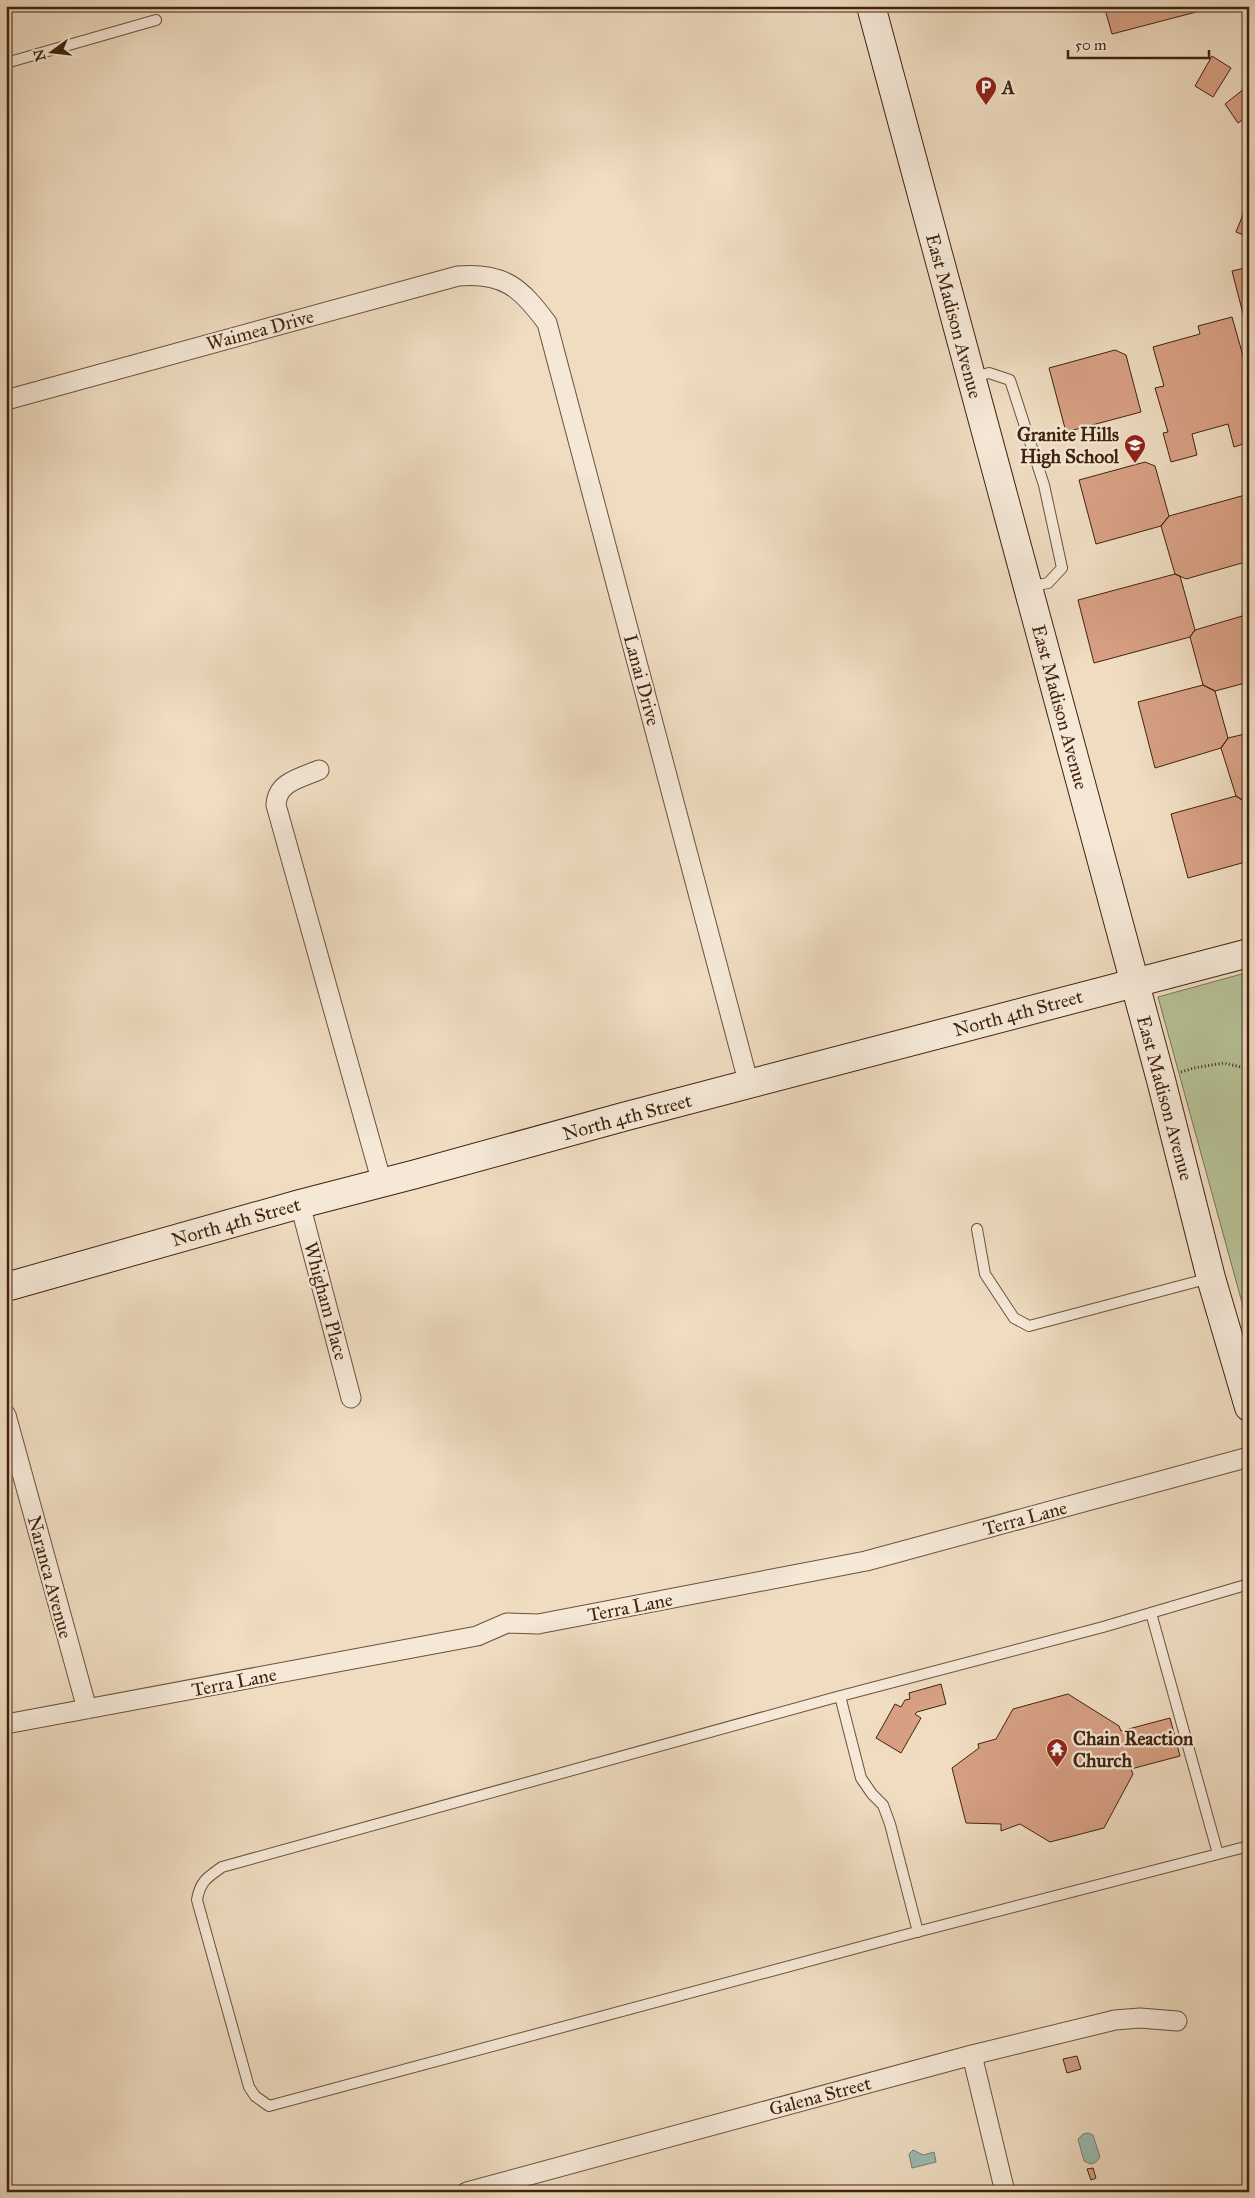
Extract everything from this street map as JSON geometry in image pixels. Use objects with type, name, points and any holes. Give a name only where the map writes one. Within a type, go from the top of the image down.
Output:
[{"type":"street","name":"East Madison Avenue","points":[[871,6],[1161,1080],[1211,1278],[1249,1407]]},
{"type":"street","name":"Waimea Drive","points":[[6,400],[458,276],[480,274],[513,286]]},
{"type":"street","name":"Lanai Drive","points":[[513,286],[526,295],[547,323],[749,1085]]},
{"type":"street","points":[[319,770],[283,786],[276,796],[276,805],[382,1183]]},
{"type":"street","name":"North 4th Street","points":[[6,1287],[623,1116],[749,1085],[1249,953]]},
{"type":"street","name":"Whigham Place","points":[[300,1204],[351,1398]]},
{"type":"street","name":"Naranca Avenue","points":[[6,1415],[87,1709]]},
{"type":"street","name":"Terra Lane","points":[[6,1724],[477,1636],[506,1622],[538,1624],[866,1561],[1249,1457]]},
{"type":"street","name":"Galena Street","points":[[466,2192],[972,2055],[1115,2020],[1140,2018],[1177,2020]]},
{"type":"street","points":[[972,2055],[1005,2192]]},
{"type":"lane","points":[[6,63],[156,20]]},
{"type":"lane","points":[[971,378],[990,372],[1010,380],[1044,485],[1062,568],[1048,583],[1028,587]]},
{"type":"lane","points":[[977,1229],[985,1274],[1014,1318],[1029,1326],[1211,1278]]},
{"type":"lane","points":[[1249,1584],[1151,1613],[840,1696],[222,1867],[208,1877],[199,1887],[197,1900],[249,2087],[255,2096],[269,2106],[918,1932],[1249,1846]]},
{"type":"lane","points":[[1151,1613],[1218,1854]]},
{"type":"lane","points":[[840,1696],[862,1778],[865,1785],[883,1805],[890,1824],[918,1932]]},
{"type":"path","points":[[1161,1080],[1194,1068],[1224,1063],[1249,1070]]},
{"type":"green space","points":[[1249,972],[1249,1328],[1158,997]]},
{"type":"water","points":[[1083,2134],[1093,2135],[1100,2157],[1091,2164],[1084,2161],[1078,2139]]},
{"type":"water","points":[[913,2150],[923,2155],[934,2152],[936,2162],[912,2168],[909,2154]]},
{"type":"building","points":[[1104,6],[1199,6],[1200,11],[1112,34]]},
{"type":"building","points":[[1212,56],[1231,68],[1213,97],[1195,86]]},
{"type":"building","points":[[1249,85],[1249,115],[1238,123],[1225,104]]},
{"type":"building","points":[[1246,207],[1249,209],[1249,237],[1236,232]]},
{"type":"building","points":[[1249,267],[1249,337],[1232,271]]},
{"type":"building","points":[[1232,317],[1249,377],[1249,442],[1234,447],[1228,424],[1192,434],[1197,455],[1171,462],[1163,433],[1168,432],[1155,388],[1164,386],[1153,347],[1200,334],[1198,326]]},
{"type":"building","points":[[1115,350],[1126,355],[1141,412],[1066,432],[1049,368]]},
{"type":"building","points":[[1145,462],[1155,466],[1169,516],[1161,526],[1096,544],[1079,480]]},
{"type":"building","points":[[1249,494],[1249,561],[1186,579],[1175,574],[1161,526],[1169,516]]},
{"type":"building","points":[[1175,574],[1180,576],[1195,630],[1190,637],[1094,663],[1078,600]]},
{"type":"building","points":[[1249,614],[1249,682],[1215,691],[1203,685],[1190,637],[1195,630]]},
{"type":"building","points":[[1203,685],[1215,691],[1228,738],[1221,748],[1155,768],[1138,702]]},
{"type":"building","points":[[1249,733],[1249,803],[1247,803],[1236,796],[1221,748],[1228,738]]},
{"type":"building","points":[[1236,796],[1247,803],[1249,811],[1249,861],[1188,878],[1171,814]]},
{"type":"building","points":[[941,1684],[946,1704],[915,1714],[921,1718],[901,1753],[876,1738],[895,1704],[901,1707],[905,1700],[910,1699],[909,1693]]},
{"type":"building","points":[[1068,1694],[1119,1726],[1121,1731],[1170,1718],[1180,1756],[1131,1769],[1133,1774],[1104,1828],[1050,1842],[1020,1824],[1001,1831],[1001,1824],[966,1823],[952,1768],[979,1748],[978,1744],[996,1739],[1013,1709]]},
{"type":"building","points":[[1077,2056],[1081,2069],[1067,2073],[1063,2059]]},
{"type":"building","points":[[1093,2168],[1096,2178],[1091,2180],[1087,2169]]},
{"type":"place","name":"A","points":[[986,106]]},
{"type":"place","name":"Granite Hills High School","points":[[1135,464]]},
{"type":"place","name":"Chain Reaction Church","points":[[1057,1768]]}]
